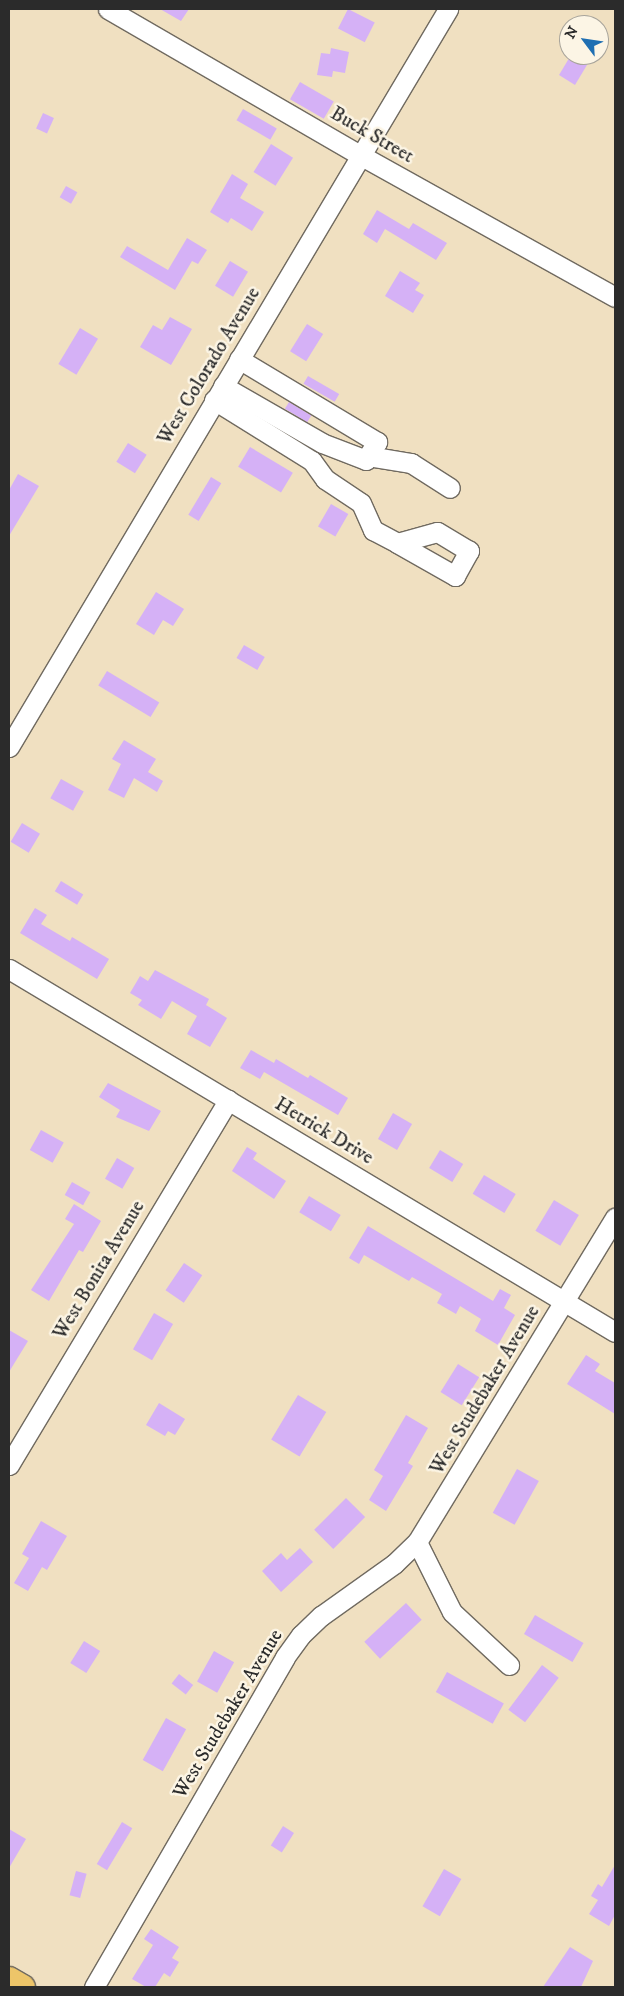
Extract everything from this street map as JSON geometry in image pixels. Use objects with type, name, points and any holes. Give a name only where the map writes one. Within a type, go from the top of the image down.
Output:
[{"type":"main road","points":[[9,1979],[23,1987]]},
{"type":"street","name":"Buck Street","points":[[108,9],[360,155],[615,296]]},
{"type":"street","name":"West Colorado Avenue","points":[[9,747],[448,9]]},
{"type":"street","points":[[219,393],[250,401],[322,443],[366,460],[377,442],[239,359]]},
{"type":"street","points":[[250,401],[266,376]]},
{"type":"street","points":[[219,393],[312,460],[325,479],[361,503],[373,530],[397,543]]},
{"type":"street","points":[[368,456],[411,463],[450,488]]},
{"type":"street","name":"Hetrick Drive","points":[[9,969],[615,1332]]},
{"type":"street","name":"West Bonita Avenue","points":[[9,1465],[228,1100]]},
{"type":"street","name":"West Studebaker Avenue","points":[[94,1987],[301,1635],[418,1542],[615,1218]]},
{"type":"street","points":[[418,1542],[452,1612],[509,1665]]},
{"type":"building","points":[[160,9],[189,9],[181,21]]},
{"type":"building","points":[[348,9],[375,23],[365,42],[338,29]]},
{"type":"building","points":[[331,48],[349,52],[345,73],[333,71],[332,77],[317,75],[321,53],[330,54]]},
{"type":"building","points":[[565,65],[587,65],[575,85],[559,75]]},
{"type":"building","points":[[300,82],[334,102],[324,119],[290,99]]},
{"type":"building","points":[[243,109],[277,128],[270,140],[236,120]]},
{"type":"building","points":[[43,113],[54,118],[47,133],[36,129]]},
{"type":"building","points":[[271,144],[293,158],[276,186],[254,172]]},
{"type":"building","points":[[232,174],[248,184],[240,198],[264,212],[252,231],[231,218],[228,223],[210,212]]},
{"type":"building","points":[[66,186],[77,192],[71,204],[60,197]]},
{"type":"building","points":[[377,210],[409,229],[413,223],[447,243],[436,260],[385,229],[377,243],[363,234]]},
{"type":"building","points":[[187,238],[207,250],[198,264],[192,261],[175,290],[120,257],[127,246],[168,270]]},
{"type":"building","points":[[230,261],[248,272],[233,297],[215,286]]},
{"type":"building","points":[[400,271],[420,283],[415,290],[424,295],[413,313],[385,296]]},
{"type":"building","points":[[170,317],[192,329],[171,365],[140,347],[153,325],[162,330]]},
{"type":"building","points":[[307,324],[323,334],[306,361],[290,351]]},
{"type":"building","points":[[80,328],[98,339],[76,375],[58,364]]},
{"type":"building","points":[[308,376],[339,394],[335,402],[304,384]]},
{"type":"building","points":[[289,402],[311,415],[307,422],[285,409]]},
{"type":"building","points":[[128,443],[147,455],[135,473],[116,462]]},
{"type":"building","points":[[250,447],[293,473],[281,492],[238,467]]},
{"type":"building","points":[[18,474],[39,486],[9,536],[9,490]]},
{"type":"building","points":[[211,477],[221,483],[199,521],[188,515]]},
{"type":"building","points":[[331,504],[348,514],[335,537],[318,527]]},
{"type":"building","points":[[156,592],[184,609],[173,626],[163,620],[154,635],[136,624]]},
{"type":"building","points":[[244,645],[265,657],[257,670],[237,658]]},
{"type":"building","points":[[107,671],[159,702],[151,717],[98,686]]},
{"type":"building","points":[[124,740],[156,759],[148,772],[163,781],[157,792],[134,778],[124,798],[108,790],[121,764],[112,759]]},
{"type":"building","points":[[61,779],[84,792],[73,811],[50,798]]},
{"type":"building","points":[[22,823],[40,834],[29,853],[11,842]]},
{"type":"building","points":[[61,881],[83,894],[77,905],[55,891]]},
{"type":"building","points":[[35,908],[47,915],[41,924],[70,941],[72,937],[109,959],[97,979],[20,933]]},
{"type":"building","points":[[155,970],[209,999],[206,1005],[227,1018],[210,1047],[187,1034],[197,1016],[172,1001],[161,1019],[138,1005],[142,1000],[130,993],[140,976],[148,981]]},
{"type":"building","points":[[251,1050],[274,1063],[276,1059],[308,1078],[310,1075],[348,1098],[338,1115],[264,1072],[260,1079],[240,1068]]},
{"type":"building","points":[[108,1083],[161,1111],[149,1131],[116,1117],[120,1110],[99,1097]]},
{"type":"building","points":[[393,1113],[412,1124],[397,1150],[378,1139]]},
{"type":"building","points":[[41,1130],[64,1143],[53,1163],[30,1150]]},
{"type":"building","points":[[247,1147],[257,1153],[253,1159],[286,1181],[274,1199],[232,1171]]},
{"type":"building","points":[[440,1150],[463,1164],[452,1182],[429,1168]]},
{"type":"building","points":[[117,1158],[134,1168],[122,1189],[105,1179]]},
{"type":"building","points":[[484,1175],[516,1194],[504,1213],[473,1194]]},
{"type":"building","points":[[72,1182],[90,1192],[83,1205],[65,1195]]},
{"type":"building","points":[[309,1196],[341,1215],[331,1231],[299,1212]]},
{"type":"building","points":[[554,1200],[579,1215],[560,1246],[535,1231]]},
{"type":"building","points":[[74,1204],[101,1221],[83,1252],[79,1250],[49,1301],[31,1290],[74,1224],[65,1219]]},
{"type":"building","points":[[368,1226],[493,1301],[500,1289],[511,1295],[504,1308],[515,1315],[498,1345],[475,1331],[481,1319],[460,1306],[456,1314],[437,1303],[442,1294],[412,1277],[409,1281],[364,1255],[359,1264],[349,1258]]},
{"type":"building","points":[[184,1263],[202,1275],[184,1303],[166,1290]]},
{"type":"building","points":[[154,1313],[173,1324],[152,1360],[133,1349]]},
{"type":"building","points":[[9,1330],[28,1341],[9,1372]]},
{"type":"building","points":[[586,1355],[600,1364],[595,1371],[615,1383],[615,1414],[567,1384]]},
{"type":"building","points":[[458,1364],[479,1377],[462,1405],[441,1392]]},
{"type":"building","points":[[298,1395],[326,1412],[300,1457],[271,1440]]},
{"type":"building","points":[[159,1403],[185,1419],[175,1435],[168,1431],[165,1436],[146,1425]]},
{"type":"building","points":[[406,1415],[428,1428],[408,1463],[413,1466],[386,1511],[369,1500],[383,1476],[374,1470]]},
{"type":"building","points":[[517,1469],[539,1481],[515,1525],[493,1513]]},
{"type":"building","points":[[346,1498],[365,1517],[333,1549],[314,1530]]},
{"type":"building","points":[[41,1521],[67,1536],[47,1570],[42,1567],[28,1591],[14,1583],[29,1558],[22,1554]]},
{"type":"building","points":[[300,1548],[313,1562],[281,1592],[262,1571],[281,1553],[287,1560]]},
{"type":"building","points":[[406,1603],[422,1620],[380,1659],[364,1642]]},
{"type":"building","points":[[535,1615],[583,1643],[572,1662],[524,1634]]},
{"type":"building","points":[[84,1641],[100,1651],[86,1673],[70,1663]]},
{"type":"building","points":[[214,1651],[234,1662],[217,1693],[197,1682]]},
{"type":"building","points":[[542,1665],[559,1678],[525,1722],[508,1710]]},
{"type":"building","points":[[447,1672],[504,1704],[493,1724],[436,1692]]},
{"type":"building","points":[[179,1674],[193,1685],[186,1695],[172,1683]]},
{"type":"building","points":[[166,1718],[186,1729],[163,1771],[143,1760]]},
{"type":"building","points":[[122,1822],[132,1828],[107,1870],[97,1864]]},
{"type":"building","points":[[283,1826],[294,1833],[282,1852],[271,1846]]},
{"type":"building","points":[[9,1829],[26,1839],[9,1868]]},
{"type":"building","points":[[615,1865],[615,1915],[609,1926],[589,1914],[598,1900],[591,1896],[598,1884],[602,1887]]},
{"type":"building","points":[[444,1869],[461,1879],[440,1916],[422,1906]]},
{"type":"building","points":[[76,1871],[87,1874],[80,1898],[70,1895]]},
{"type":"building","points":[[151,1929],[179,1947],[172,1958],[179,1962],[170,1977],[164,1973],[155,1987],[146,1987],[132,1979],[153,1945],[144,1939]]},
{"type":"building","points":[[570,1947],[593,1961],[581,1987],[543,1987]]}]
